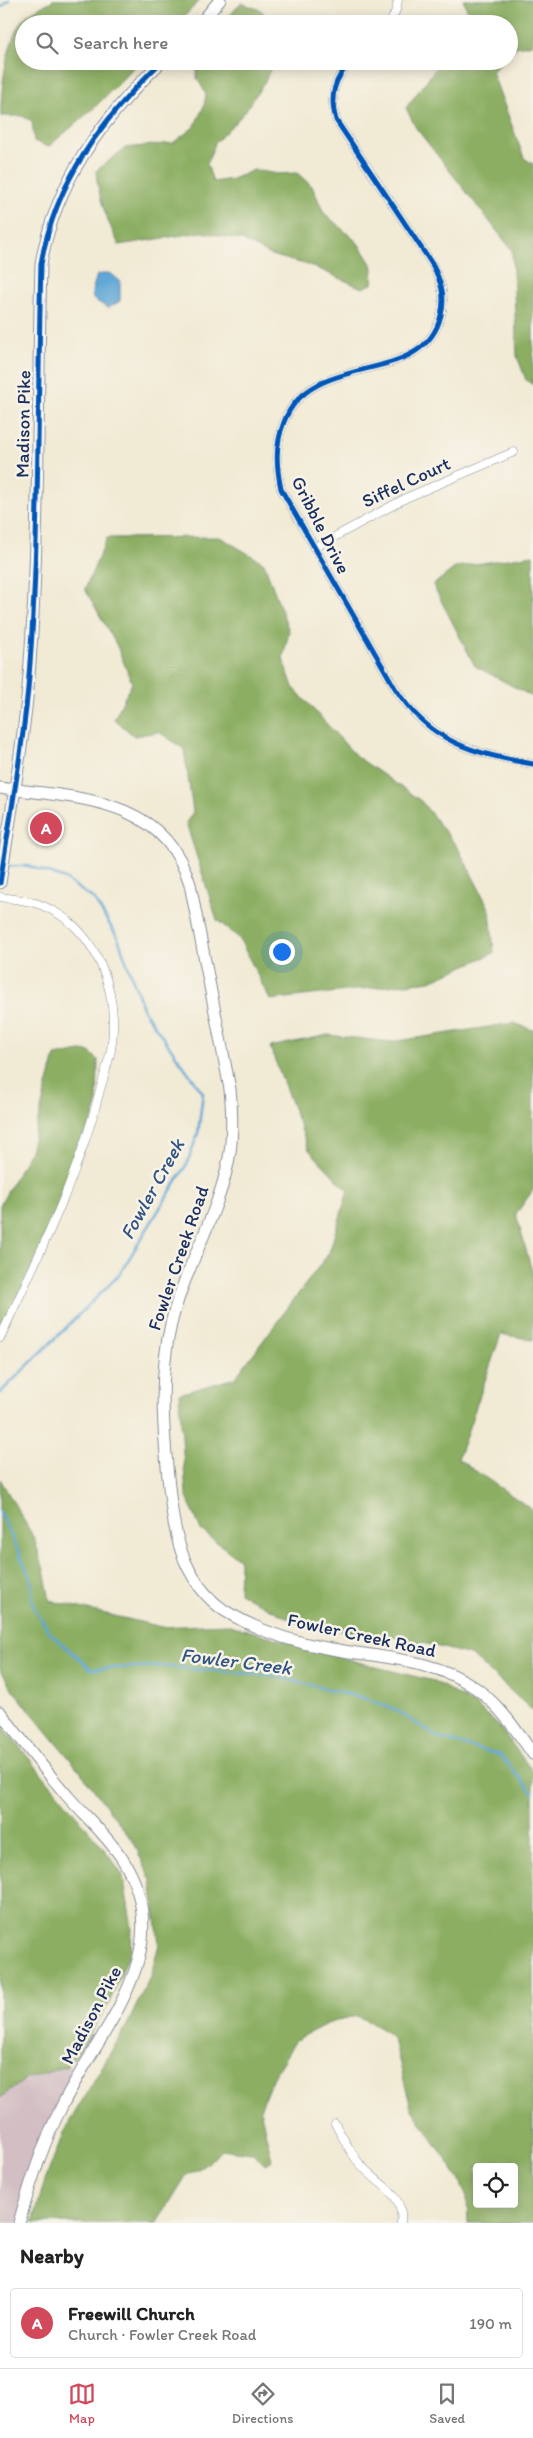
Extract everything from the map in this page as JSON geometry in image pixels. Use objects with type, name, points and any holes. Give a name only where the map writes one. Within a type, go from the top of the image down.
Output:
[{"type":"street","points":[[208,15],[220,0]]},
{"type":"street","points":[[394,15],[398,0]]},
{"type":"street","name":"Madison Pike","points":[[0,883],[16,790],[28,686],[34,581],[41,264],[46,237],[59,199],[80,161],[111,116],[133,89],[153,70]]},
{"type":"street","name":"Gribble Drive","points":[[342,70],[333,89],[332,104],[336,120],[432,264],[440,279],[444,293],[443,307],[439,322],[432,336],[419,350],[406,357],[327,379],[304,392],[293,403],[286,416],[276,449],[281,489],[395,688],[410,709],[434,731],[459,746],[474,752],[533,764]]},
{"type":"street","name":"Siffel Court","points":[[314,548],[408,497],[514,452]]},
{"type":"street","name":"Fowler Creek Road","points":[[0,788],[106,804],[143,820],[173,848],[186,872],[194,899],[230,1089],[233,1121],[230,1154],[218,1196],[179,1296],[166,1350],[162,1413],[170,1498],[179,1545],[192,1575],[203,1590],[224,1610],[275,1634],[326,1648],[412,1662],[454,1675],[478,1690],[502,1712],[533,1754]]},
{"type":"street","points":[[0,898],[43,905],[74,926],[92,945],[102,962],[108,983],[112,1022],[111,1050],[82,1153],[42,1247],[0,1338]]},
{"type":"street","name":"Madison Pike","points":[[0,1712],[34,1757],[123,1860],[134,1881],[144,1920],[144,1932],[133,1977],[62,2104],[43,2147],[19,2223]]},
{"type":"street","points":[[336,2124],[360,2164],[393,2193],[400,2208],[401,2223]]},
{"type":"shaded area","points":[[67,2066],[80,2074],[62,2105],[19,2223],[0,2223],[0,2098],[26,2079]]},
{"type":"green space","points":[[53,0],[200,0],[186,15],[28,15]]},
{"type":"green space","points":[[463,0],[533,0],[533,44],[518,47],[518,15],[470,15]]},
{"type":"green space","points":[[241,3],[261,10],[265,15],[230,15]]},
{"type":"green space","points":[[15,34],[15,70],[131,70],[95,107],[48,147],[34,141],[32,121],[22,116],[1,116],[3,81]]},
{"type":"green space","points":[[197,70],[270,70],[244,113],[215,143],[207,164],[213,182],[232,179],[254,170],[278,174],[297,173],[312,186],[324,213],[358,243],[373,267],[372,284],[362,288],[312,266],[271,255],[242,240],[202,232],[119,245],[104,209],[96,171],[125,148],[173,143],[194,127],[204,106],[206,94],[197,78]]},
{"type":"green space","points":[[434,70],[494,70],[492,72],[524,158],[533,164],[533,385],[526,380],[517,356],[512,250],[416,128],[406,108]]},
{"type":"green space","points":[[220,537],[264,563],[289,631],[283,659],[293,687],[356,756],[421,801],[458,848],[490,910],[494,953],[430,981],[270,1000],[239,938],[217,920],[186,823],[193,812],[184,749],[159,732],[134,736],[114,719],[132,683],[117,646],[85,589],[107,538]]},
{"type":"green space","points":[[533,555],[533,697],[475,666],[433,585],[456,567]]},
{"type":"green space","points":[[514,1023],[533,1030],[533,1190],[516,1214],[533,1275],[533,1340],[501,1334],[458,1459],[533,1510],[533,1711],[471,1655],[407,1639],[301,1625],[239,1593],[240,1560],[201,1530],[186,1495],[179,1394],[235,1378],[329,1253],[348,1191],[309,1150],[270,1047],[328,1035],[391,1042]]},
{"type":"green space","points":[[80,1051],[90,1052],[98,1060],[97,1105],[82,1153],[0,1340],[0,1205],[30,1151],[55,1056]]},
{"type":"green space","points":[[0,1479],[34,1538],[44,1570],[50,1601],[162,1627],[226,1624],[372,1666],[434,1681],[475,1705],[498,1725],[533,1772],[533,2223],[468,2223],[467,2198],[459,2178],[411,2108],[391,2036],[376,2025],[357,2016],[332,2021],[296,2040],[273,2077],[260,2109],[272,2160],[265,2165],[253,2153],[221,2149],[208,2163],[186,2176],[157,2223],[33,2223],[44,2183],[64,2131],[127,2025],[151,1975],[159,1944],[151,1880],[134,1843],[79,1770],[13,1690],[0,1669]]},
{"type":"green space","points":[[0,1723],[108,1854],[123,1876],[132,1927],[131,1950],[109,2003],[83,2047],[67,2066],[26,2079],[0,2098]]},
{"type":"water","points":[[109,273],[120,281],[120,301],[108,308],[93,299],[92,291],[97,275]]},
{"type":"waterway","points":[[0,8],[9,0]]},
{"type":"waterway","name":"Fowler Creek","points":[[0,1393],[119,1275],[187,1164],[198,1133],[203,1093],[144,1011],[118,938],[94,899],[65,879],[29,866],[7,866]]},
{"type":"waterway","name":"Fowler Creek","points":[[0,1512],[31,1579],[33,1606],[50,1633],[91,1669],[160,1666],[273,1676],[367,1699],[396,1710],[439,1738],[500,1755],[533,1793]]},
{"type":"cycle path","points":[[0,883],[16,786],[28,688],[32,635],[35,582],[41,264],[48,234],[70,178],[101,128],[153,70]]},
{"type":"cycle path","points":[[344,70],[337,81],[333,95],[336,120],[432,264],[442,289],[441,315],[430,338],[413,353],[391,362],[341,376],[318,385],[298,399],[284,422],[279,439],[277,463],[281,489],[395,688],[409,707],[423,722],[438,733],[472,750],[533,764]]},
{"type":"place","name":"Freewill Church","points":[[46,828]]}]
